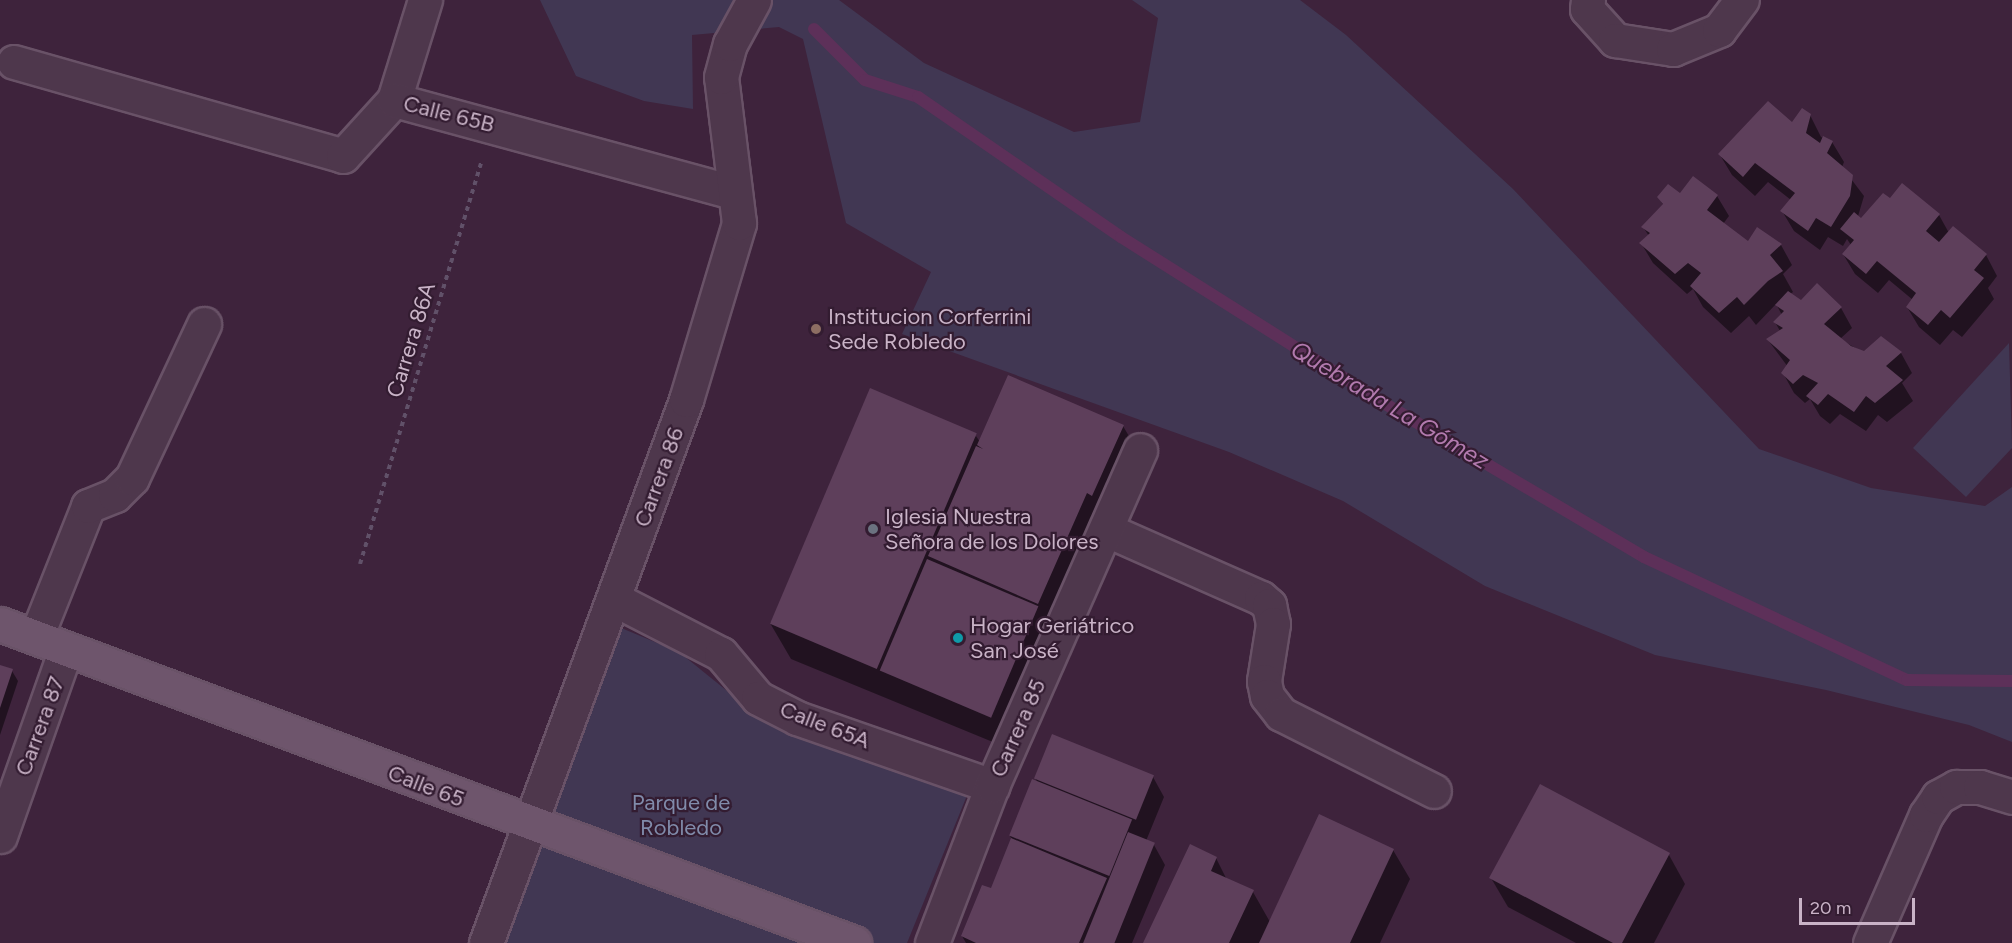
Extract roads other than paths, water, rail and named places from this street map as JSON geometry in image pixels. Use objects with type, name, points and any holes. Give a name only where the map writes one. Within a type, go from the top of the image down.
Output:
[{"type":"main road","name":"Calle 65","points":[[0,624],[528,824],[854,943]]},
{"type":"street","points":[[394,100],[424,0]]},
{"type":"street","name":"Carrera 86","points":[[486,943],[686,400],[735,234],[738,223],[721,77],[730,44],[754,0]]},
{"type":"street","points":[[1588,0],[1587,9],[1615,40],[1672,49],[1719,30],[1742,0]]},
{"type":"street","name":"Calle 65B","points":[[14,62],[343,156],[394,100],[493,125],[733,192]]},
{"type":"street","points":[[36,637],[88,506],[115,495],[132,478],[204,324]]},
{"type":"street","name":"Carrera 85","points":[[932,943],[992,786],[1107,530],[1140,450]]},
{"type":"street","points":[[1107,530],[1261,598],[1269,605],[1273,624],[1264,681],[1267,696],[1281,714],[1434,791]]},
{"type":"street","name":"Calle 65A","points":[[614,599],[721,654],[758,698],[797,718],[992,786]]},
{"type":"street","name":"Carrera 87","points":[[0,837],[66,649]]},
{"type":"street","points":[[1870,943],[1926,815],[1938,797],[1956,787],[1980,787],[2012,797]]},
{"type":"waterway","name":"Quebrada La Gómez","points":[[814,29],[865,80],[918,97],[1121,237],[1382,402],[1644,557],[1907,680],[2012,681]]},
{"type":"place","name":"Institucion Corferrini Sede Robledo","points":[[816,329]]},
{"type":"place","name":"Iglesia Nuestra Señora de los Dolores","points":[[873,529]]},
{"type":"place","name":"Hogar Geriátrico San José","points":[[958,638]]},
{"type":"park label","name":"Parque de Robledo","points":[[681,814]]}]
